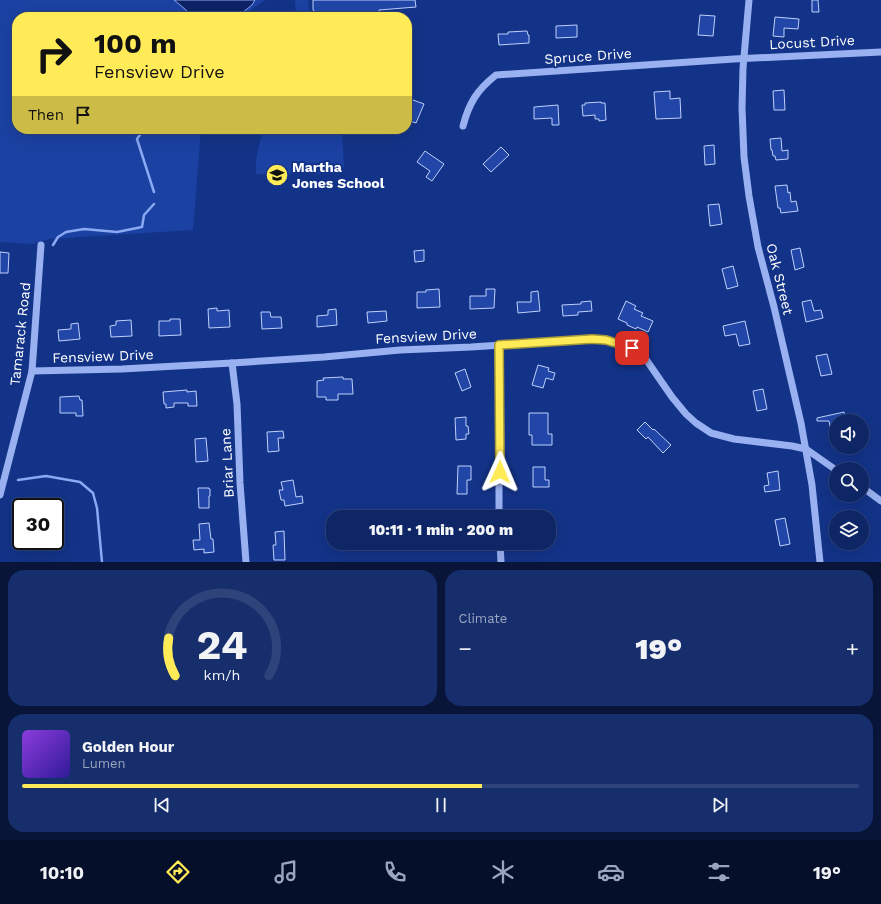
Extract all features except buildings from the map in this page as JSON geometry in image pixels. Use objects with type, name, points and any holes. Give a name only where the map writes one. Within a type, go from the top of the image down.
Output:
[{"type":"street","name":"Oak Street","points":[[749,0],[744,58],[742,108],[744,145],[752,217],[794,392],[806,450],[812,485],[820,562]]},
{"type":"street","name":"Locust Drive","points":[[744,58],[881,52]]},
{"type":"street","name":"Spruce Drive","points":[[463,126],[471,101],[482,86],[496,75],[744,58]]},
{"type":"street","name":"Tamarack Road","points":[[0,495],[32,371],[40,244]]},
{"type":"street","name":"Fensview Drive","points":[[32,371],[122,369],[324,357],[400,350],[592,339],[606,340],[632,348],[646,358],[672,397],[686,414],[711,433],[734,438],[792,446],[806,450],[829,465]]},
{"type":"street","points":[[499,345],[499,510]]},
{"type":"street","name":"Briar Lane","points":[[232,363],[237,404],[240,483],[246,562]]},
{"type":"street","points":[[869,492],[881,501]]},
{"type":"street","points":[[500,550],[501,562]]},
{"type":"shaded area","points":[[0,0],[265,0],[248,12],[12,12],[12,134],[201,134],[193,230],[49,239],[32,244],[0,242]]},
{"type":"shaded area","points":[[174,0],[255,0],[252,5],[243,12],[187,12]]},
{"type":"shaded area","points":[[295,0],[308,0],[309,11],[296,12]]},
{"type":"shaded area","points":[[263,134],[342,134],[344,167],[339,174],[256,174],[256,163],[260,140]]},
{"type":"waterway","points":[[140,134],[137,139],[154,192]]},
{"type":"waterway","points":[[53,245],[58,237],[66,232],[84,229],[117,232],[142,227],[144,215],[154,204]]},
{"type":"waterway","points":[[18,480],[46,476],[80,482],[93,493],[97,508],[102,562]]},
{"type":"place","name":"Martha Jones School","points":[[277,175]]},
{"type":"route","points":[[500,472],[499,345],[592,339],[606,340],[632,348]]}]
